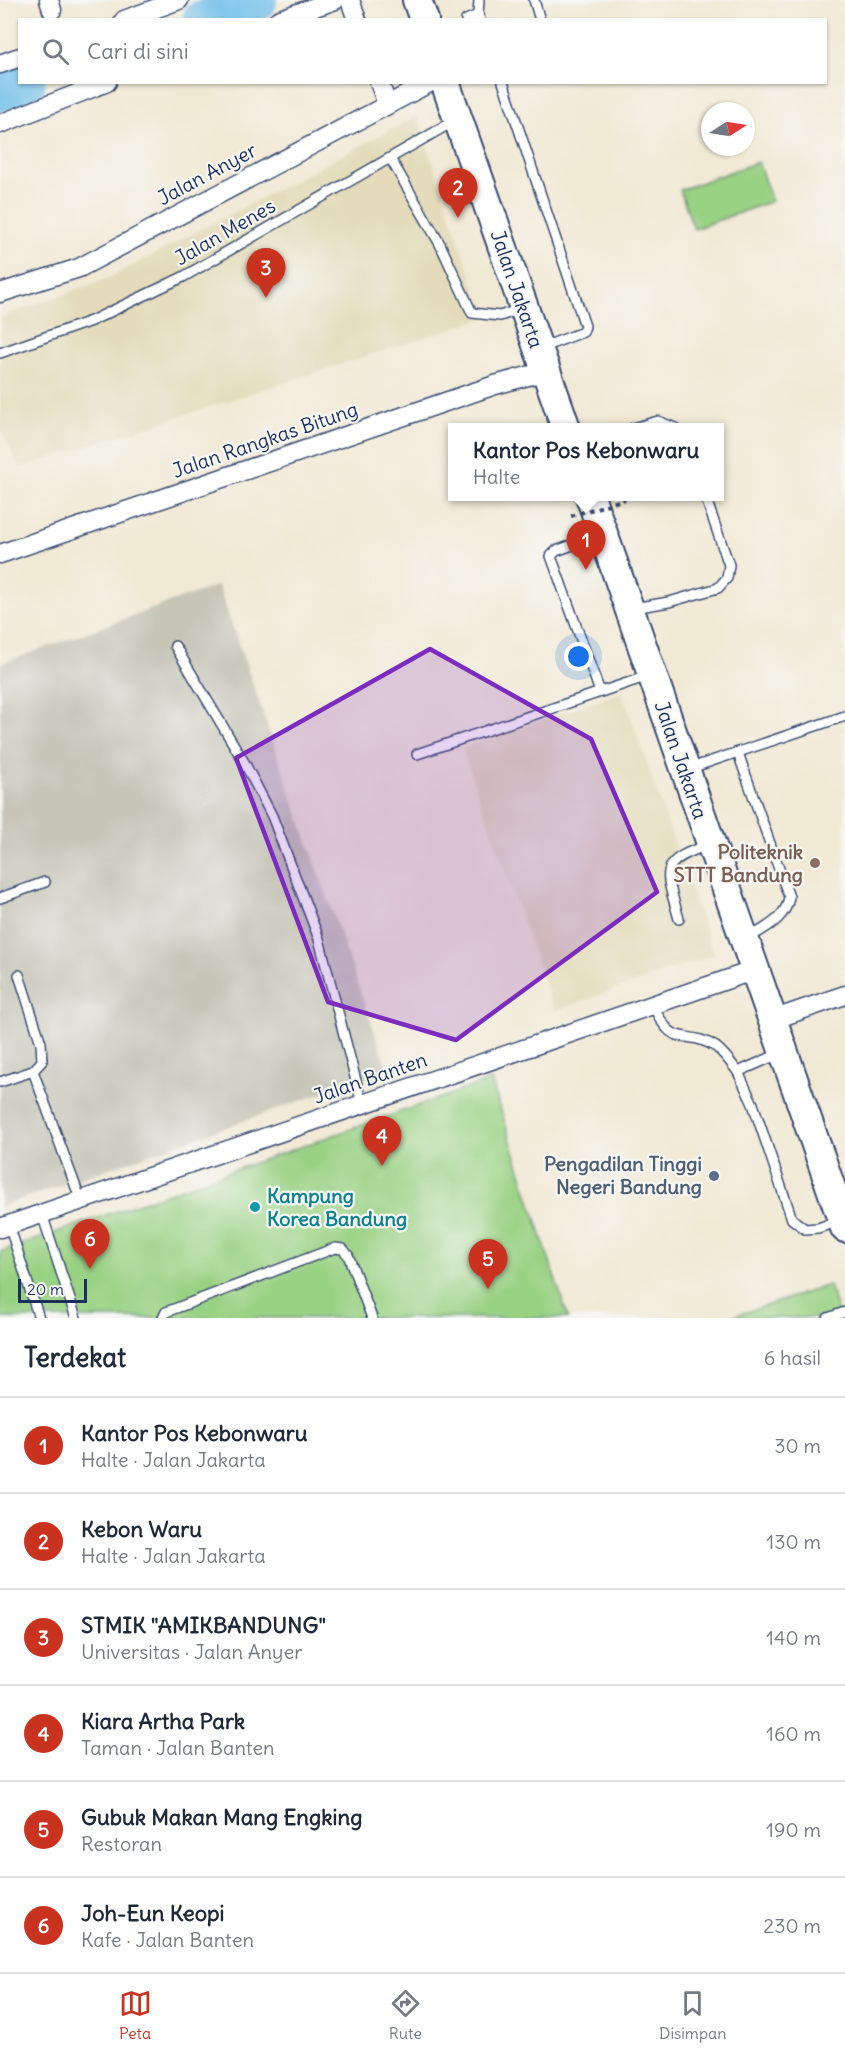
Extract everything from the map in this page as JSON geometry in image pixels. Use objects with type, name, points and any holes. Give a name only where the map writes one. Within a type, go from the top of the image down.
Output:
[{"type":"main road","points":[[417,0],[423,18]]},
{"type":"main road","name":"Jalan Jakarta","points":[[447,84],[564,423]]},
{"type":"main road","name":"Jalan Jakarta","points":[[580,506],[603,533],[844,1224]]},
{"type":"street","points":[[130,18],[179,0]]},
{"type":"street","points":[[284,18],[335,0]]},
{"type":"street","points":[[350,0],[356,18]]},
{"type":"street","points":[[0,64],[18,58]]},
{"type":"street","points":[[0,124],[102,84]]},
{"type":"street","points":[[380,84],[387,104]]},
{"type":"street","name":"Jalan Anyer","points":[[0,293],[79,268],[427,84]]},
{"type":"street","name":"Jalan Rangkas Bitung","points":[[0,554],[495,385],[542,360]]},
{"type":"street","name":"Jalan Banten","points":[[4,1227],[755,970]]},
{"type":"street","points":[[772,1020],[845,995]]},
{"type":"lane","points":[[479,0],[479,17]]},
{"type":"lane","points":[[534,0],[539,18]]},
{"type":"lane","points":[[504,84],[585,326],[584,332],[573,337],[542,360]]},
{"type":"lane","name":"Jalan Menes","points":[[0,353],[91,321],[183,277],[458,119]]},
{"type":"lane","points":[[390,158],[440,244],[472,314],[500,315],[524,308]]},
{"type":"lane","points":[[649,423],[658,420],[664,423]]},
{"type":"lane","points":[[629,609],[669,602],[718,588],[724,583],[729,565],[707,501]]},
{"type":"lane","points":[[600,692],[551,556],[556,551],[603,533]]},
{"type":"lane","points":[[175,646],[244,762],[272,816],[319,939],[362,1104]]},
{"type":"lane","points":[[417,754],[652,675]]},
{"type":"lane","points":[[685,770],[845,716]]},
{"type":"lane","points":[[738,753],[789,897],[787,908],[781,917],[745,940]]},
{"type":"lane","points":[[678,920],[669,880],[670,867],[676,858],[710,844]]},
{"type":"lane","points":[[0,898],[45,882]]},
{"type":"lane","points":[[0,1082],[33,1071],[42,1061],[43,1053],[19,975]]},
{"type":"lane","points":[[653,1005],[662,1025],[670,1032],[714,1046],[725,1055],[738,1072],[753,1104],[792,1219],[805,1229],[844,1224]]},
{"type":"lane","points":[[738,1072],[784,1052]]},
{"type":"lane","points":[[33,1071],[81,1201]]},
{"type":"lane","points":[[42,1214],[76,1318]]},
{"type":"lane","points":[[4,1227],[39,1318]]},
{"type":"lane","points":[[163,1318],[166,1312],[335,1248],[343,1249],[348,1254],[372,1318]]},
{"type":"lane","points":[[828,1318],[845,1312]]},
{"type":"path","points":[[580,506],[608,501]]},
{"type":"highlighted area","points":[[430,649],[591,739],[657,892],[456,1040],[328,1002],[236,758]]},
{"type":"shaded area","points":[[417,116],[485,318],[20,468],[0,430],[0,317],[107,279]]},
{"type":"shaded area","points":[[218,585],[388,1070],[0,1207],[0,664]]},
{"type":"shaded area","points":[[622,692],[714,955],[554,1011],[462,748]]},
{"type":"green space","points":[[758,162],[772,201],[694,229],[680,190]]},
{"type":"green space","points":[[491,1080],[568,1318],[0,1318],[0,1252]]},
{"type":"green space","points":[[829,1285],[840,1318],[728,1318]]},
{"type":"waterway","points":[[208,18],[257,0]]},
{"type":"waterway","points":[[0,92],[21,84]]},
{"type":"place","name":"Kebon Waru","points":[[458,218]]},
{"type":"place","name":"STMIK \"AMIKBANDUNG\"","points":[[266,298]]},
{"type":"place","name":"Kantor Pos Kebonwaru","points":[[586,570]]},
{"type":"place","name":"Politeknik STTT Bandung","points":[[815,863]]},
{"type":"place","name":"Kiara Artha Park","points":[[382,1166]]},
{"type":"place","name":"Pengadilan Tinggi Negeri Bandung","points":[[714,1176]]},
{"type":"place","name":"Kampung Korea Bandung","points":[[255,1207]]},
{"type":"place","name":"Joh-Eun Keopi","points":[[90,1269]]},
{"type":"place","name":"Gubuk Makan Mang Engking","points":[[488,1289]]}]
